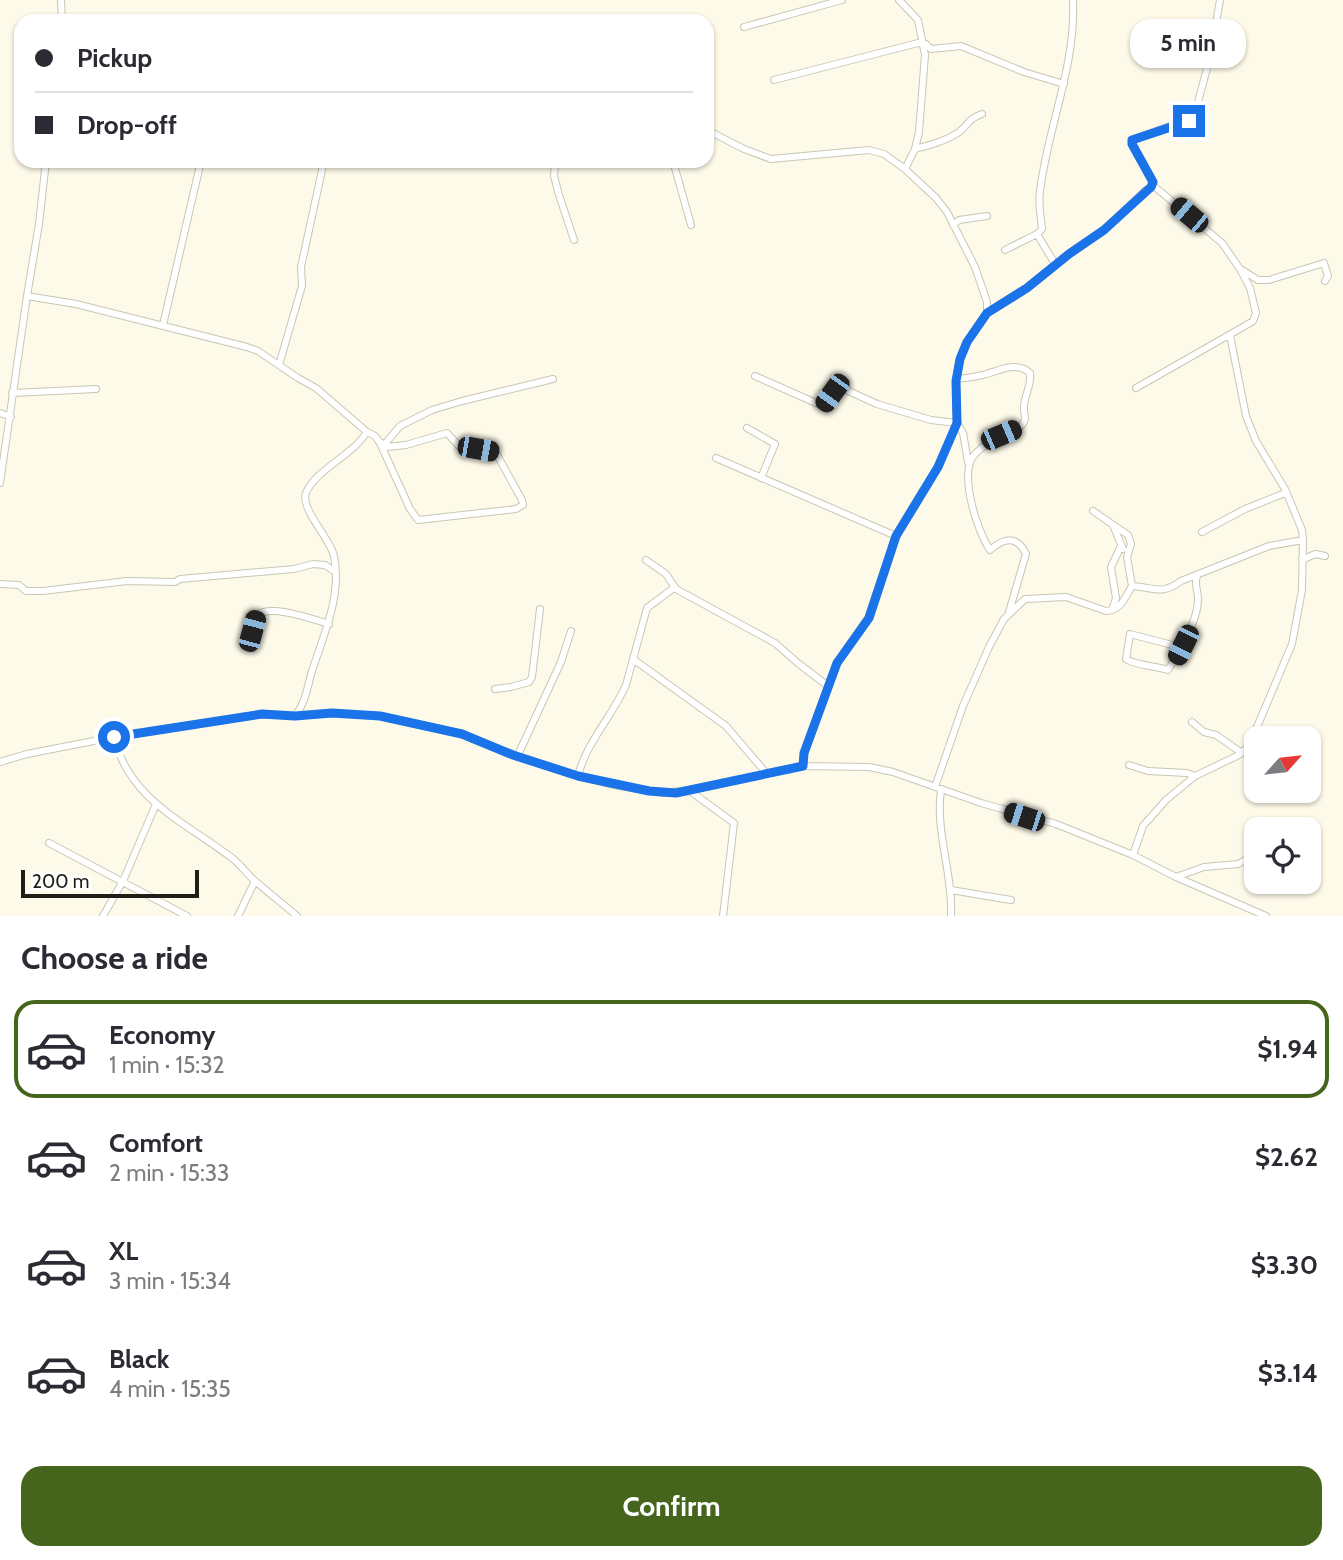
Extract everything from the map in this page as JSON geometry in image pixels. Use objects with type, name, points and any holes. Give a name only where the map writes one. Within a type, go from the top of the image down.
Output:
[{"type":"street","points":[[744,27],[842,0]]},
{"type":"street","points":[[899,0],[901,5],[916,17],[923,43],[925,70],[915,149],[905,169]]},
{"type":"street","points":[[1005,250],[1042,229],[1040,193],[1065,84],[1074,26],[1073,0]]},
{"type":"street","points":[[803,766],[804,753],[841,655],[869,618],[896,536],[938,467],[957,423],[957,379],[960,359],[967,342],[987,313],[1027,288],[1055,264],[1104,230],[1151,187],[1153,182],[1132,140],[1194,117],[1210,57],[1220,0]]},
{"type":"street","points":[[774,80],[923,43]]},
{"type":"street","points":[[923,43],[931,49],[961,46],[1024,72],[1065,84]]},
{"type":"street","points":[[915,149],[960,131],[969,118],[982,114]]},
{"type":"street","points":[[714,134],[771,159],[869,150],[884,154],[905,169],[936,198],[975,267],[987,302],[987,313]]},
{"type":"street","points":[[0,482],[45,168]]},
{"type":"street","points":[[163,325],[199,168]]},
{"type":"street","points":[[279,365],[302,286],[301,267],[322,168]]},
{"type":"street","points":[[555,168],[554,176],[573,240]]},
{"type":"street","points":[[675,168],[691,225]]},
{"type":"street","points":[[1136,388],[1253,321],[1256,313],[1250,288],[1231,254],[1212,234],[1160,191],[1151,187]]},
{"type":"street","points":[[953,225],[959,220],[988,216]]},
{"type":"street","points":[[1037,234],[1055,264]]},
{"type":"street","points":[[1240,269],[1258,280],[1269,280],[1324,263],[1328,275],[1325,281]]},
{"type":"street","points":[[27,296],[57,300],[247,346],[316,388],[367,432],[382,443],[386,447],[406,445],[447,433],[460,446],[496,453],[523,500],[523,505],[516,509],[418,520],[410,509],[382,443]]},
{"type":"street","points":[[987,302],[996,306]]},
{"type":"street","points":[[1133,855],[1143,826],[1166,800],[1195,776],[1249,746],[1256,735],[1292,644],[1302,590],[1303,540],[1297,518],[1276,472],[1256,441],[1246,416],[1230,335]]},
{"type":"street","points":[[957,379],[1020,366],[1030,373],[1030,386],[1023,408],[1026,418],[1023,424],[985,446],[971,458],[969,464]]},
{"type":"street","points":[[755,376],[816,403],[824,404],[836,388],[840,387],[877,404],[931,420],[957,423]]},
{"type":"street","points":[[382,443],[400,426],[432,410],[553,379]]},
{"type":"street","points":[[12,393],[96,389]]},
{"type":"street","points":[[0,413],[11,417]]},
{"type":"street","points":[[951,916],[951,890],[938,788],[971,687],[989,647],[1008,615],[1026,554],[1018,541],[1012,539],[1000,542],[990,550],[984,542],[972,504],[963,433],[957,423]]},
{"type":"street","points":[[747,428],[775,444],[761,478]]},
{"type":"street","points":[[295,716],[305,702],[311,675],[329,624],[335,593],[335,560],[331,545],[311,515],[306,492],[319,475],[359,444],[367,432]]},
{"type":"street","points":[[716,458],[896,536]]},
{"type":"street","points":[[1202,532],[1245,509],[1285,493]]},
{"type":"street","points":[[1093,511],[1112,525],[1123,529],[1128,535],[1131,544],[1127,557]]},
{"type":"street","points":[[1014,595],[1025,599],[1066,597],[1112,610],[1124,602],[1132,586],[1127,557],[1112,525]]},
{"type":"street","points":[[1132,586],[1155,591],[1171,588],[1181,581],[1269,546],[1303,540]]},
{"type":"street","points":[[1112,610],[1115,598],[1111,567],[1121,545]]},
{"type":"street","points":[[1302,560],[1315,554],[1325,556]]},
{"type":"street","points":[[646,561],[666,574],[675,587],[775,643],[828,685]]},
{"type":"street","points":[[0,584],[19,585],[26,591],[43,591],[127,581],[175,582],[180,579],[294,569],[313,564],[325,565],[334,571]]},
{"type":"street","points":[[1183,645],[1175,646],[1130,634],[1126,659],[1131,663],[1168,670],[1183,645],[1197,610],[1197,576]]},
{"type":"street","points":[[578,776],[582,759],[621,697],[647,608],[675,587]]},
{"type":"street","points":[[1008,615],[1025,599]]},
{"type":"street","points":[[495,689],[523,684],[529,682],[532,677],[540,609]]},
{"type":"street","points":[[252,631],[257,615],[262,611],[299,614],[329,624]]},
{"type":"street","points":[[517,757],[561,662],[571,631]]},
{"type":"street","points":[[633,659],[726,726],[767,774]]},
{"type":"street","points":[[0,762],[114,737],[262,714],[295,716],[332,713],[380,716],[462,734],[517,757],[578,776],[649,791],[676,793],[803,766],[869,767],[893,772],[1024,817],[1056,824],[1133,855],[1266,916]]},
{"type":"street","points":[[1192,722],[1204,732],[1216,735],[1242,752]]},
{"type":"street","points":[[114,737],[123,765],[138,786],[156,804],[236,861],[255,881],[298,916]]},
{"type":"street","points":[[1129,765],[1148,771],[1187,773],[1195,776]]},
{"type":"street","points":[[690,790],[734,822],[723,916]]},
{"type":"street","points":[[103,916],[122,881],[156,804]]},
{"type":"street","points":[[49,843],[122,881],[174,913],[187,916]]},
{"type":"street","points":[[1176,877],[1204,867],[1238,864],[1244,861]]},
{"type":"street","points":[[238,916],[255,881]]},
{"type":"street","points":[[951,890],[1011,900]]},
{"type":"route","points":[[114,737],[262,714],[295,716],[332,713],[380,716],[462,734],[513,755],[578,776],[663,793],[676,793],[803,766],[804,753],[837,663],[869,618],[896,536],[938,467],[957,423],[956,381],[960,359],[967,342],[987,313],[1027,288],[1051,267],[1104,230],[1151,187],[1153,182],[1132,140],[1189,121]]}]
